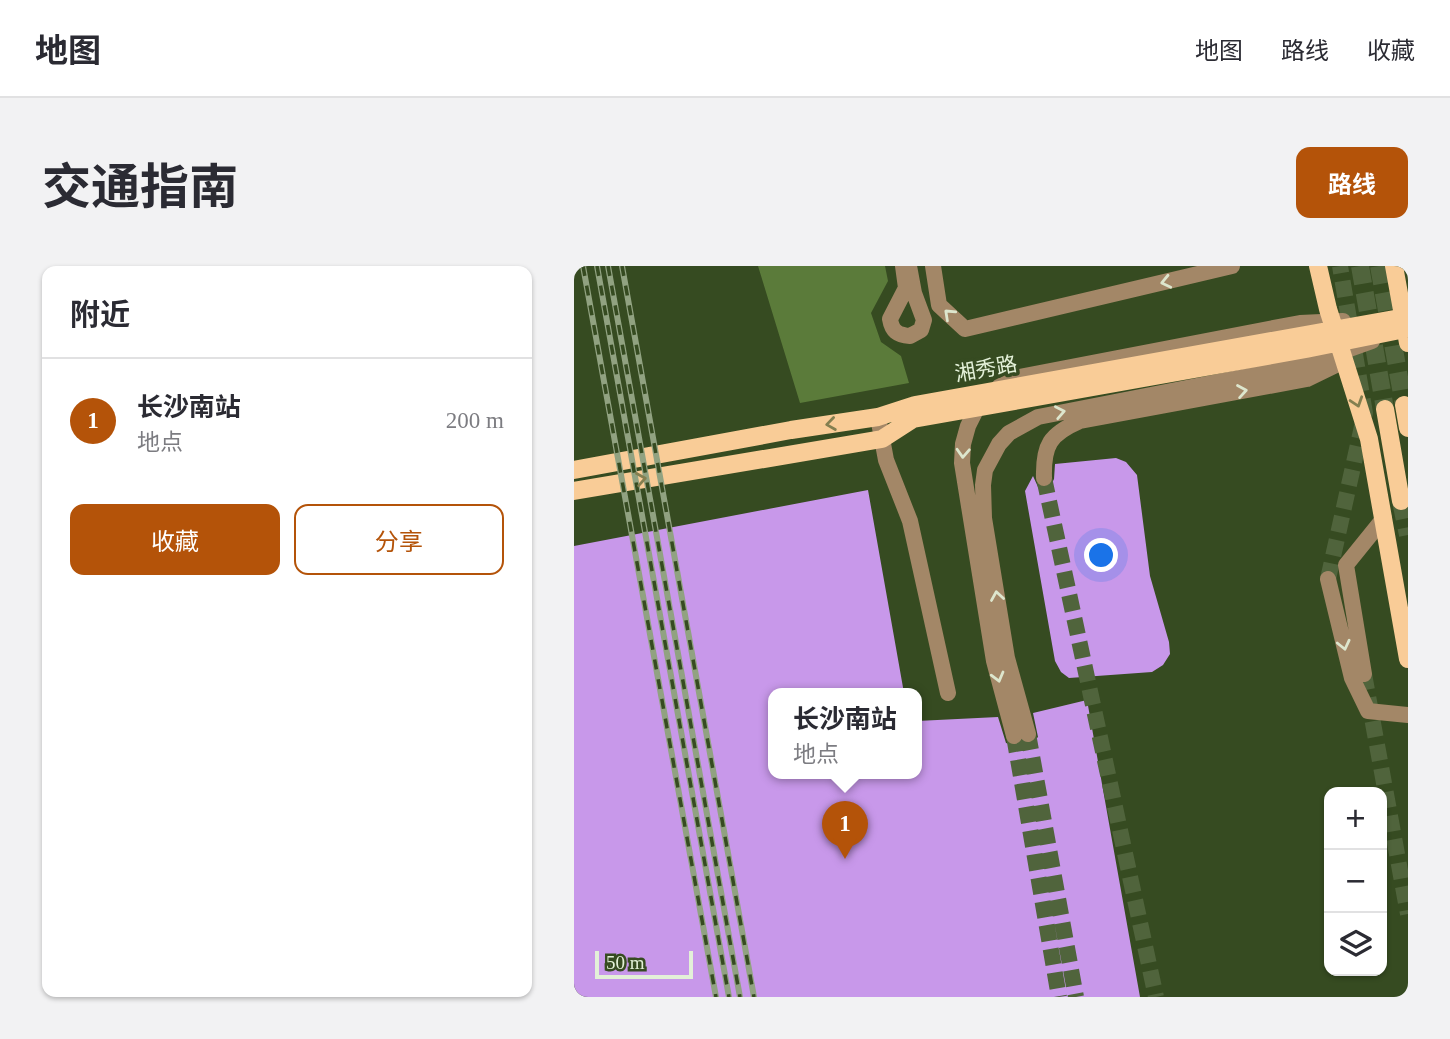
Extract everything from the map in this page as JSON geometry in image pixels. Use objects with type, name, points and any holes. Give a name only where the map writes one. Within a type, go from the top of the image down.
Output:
[{"type":"main road","points":[[1318,266],[1338,342],[1369,439],[1408,659]]},
{"type":"main road","points":[[1394,266],[1407,327]]},
{"type":"main road","name":"湘秀路","points":[[574,470],[791,430],[878,417],[915,405],[1338,342],[1407,327]]},
{"type":"main road","points":[[574,491],[882,439],[914,419],[1338,342]]},
{"type":"main road","points":[[1404,405],[1408,428]]},
{"type":"main road","points":[[1385,409],[1401,501]]},
{"type":"street","points":[[903,266],[906,288],[890,318],[897,333],[909,336],[920,330],[924,320],[914,293],[909,266]]},
{"type":"street","points":[[933,266],[939,305],[965,329],[1232,266]]},
{"type":"street","points":[[1338,342],[1300,323],[1019,377],[990,394],[976,408],[963,444],[965,490],[994,661],[1021,735],[984,518],[985,470],[991,456],[1009,433],[1038,416],[1306,365],[1338,342],[1407,327]]},
{"type":"street","points":[[1044,478],[1047,449],[1054,436],[1064,428],[1080,421],[1307,380],[1338,342]]},
{"type":"street","points":[[878,417],[886,460],[910,521],[948,693]]},
{"type":"street","points":[[1364,674],[1346,565],[1384,518]]},
{"type":"street","points":[[1328,579],[1352,678],[1368,710],[1408,715]]},
{"type":"green space","points":[[758,266],[885,266],[888,281],[871,313],[881,342],[901,356],[909,383],[800,403]]},
{"type":"building","points":[[1116,458],[1126,462],[1137,475],[1150,576],[1170,654],[1163,665],[1152,672],[1069,678],[1061,672],[1055,661],[1025,491],[1033,476],[1038,487],[1050,487],[1054,479],[1055,464]]},
{"type":"building","points":[[868,490],[903,688],[768,688],[768,779],[922,779],[922,721],[998,717],[1006,743],[1016,746],[1022,742],[1031,744],[1038,737],[1033,713],[1087,700],[1140,997],[574,997],[574,546]]},
{"type":"tunnel","points":[[1328,579],[1365,413],[1340,266]]},
{"type":"tunnel","points":[[1360,266],[1385,409]]},
{"type":"tunnel","points":[[1379,266],[1404,405]]},
{"type":"tunnel","points":[[1044,478],[1156,997]]},
{"type":"tunnel","points":[[1401,501],[1408,535]]},
{"type":"tunnel","points":[[1364,674],[1408,914]]},
{"type":"tunnel","points":[[1028,734],[1076,997]]},
{"type":"tunnel","points":[[1014,736],[1059,997]]},
{"type":"railway","points":[[583,266],[716,997]]},
{"type":"railway","points":[[597,266],[729,997]]},
{"type":"railway","points":[[608,266],[740,997]]},
{"type":"railway","points":[[622,266],[754,997]]},
{"type":"place","name":"长沙南站","points":[[845,859]]}]
